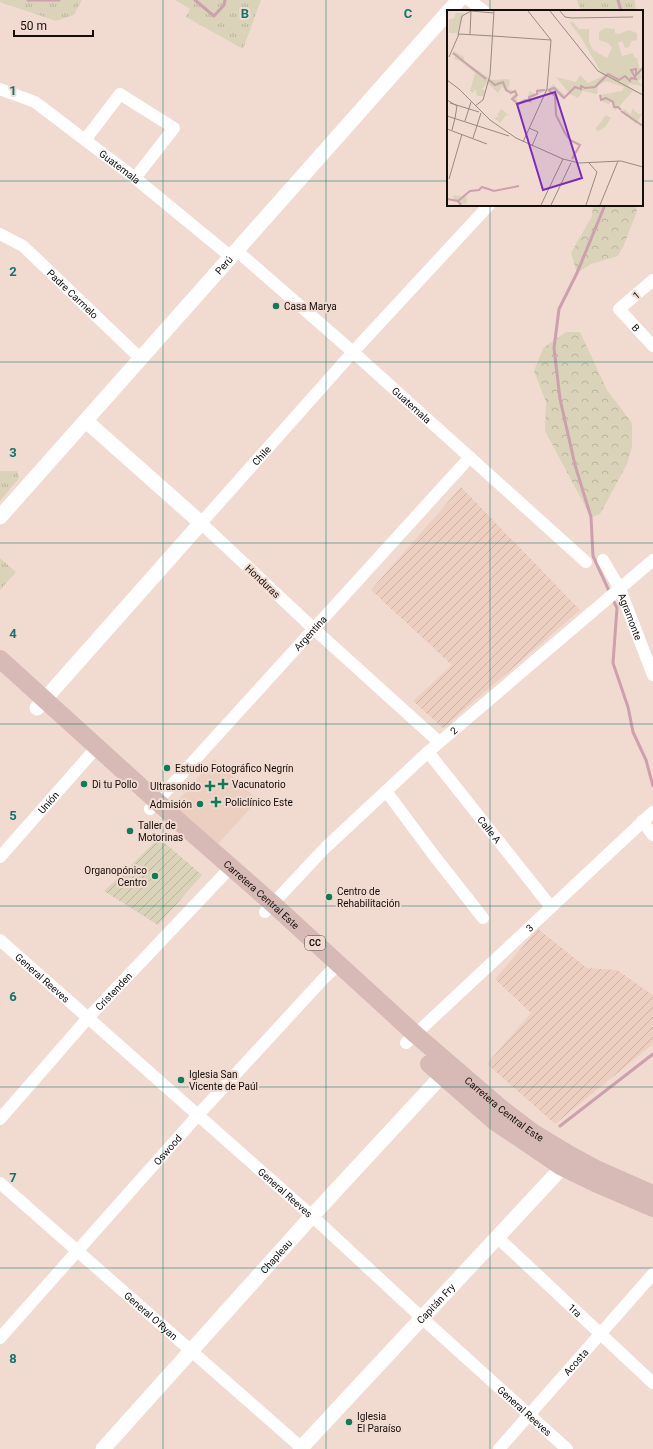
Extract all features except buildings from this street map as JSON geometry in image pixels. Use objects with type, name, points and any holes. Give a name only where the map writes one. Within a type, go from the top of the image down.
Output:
[{"type":"main road","name":"Carretera Central Este","points":[[0,659],[41,703],[269,908],[410,1039],[446,1070],[494,1121],[566,1161],[626,1197],[653,1208]]},
{"type":"main road","name":"Carretera Central Este","points":[[0,675],[41,703]]},
{"type":"main road","name":"Carretera Central Este","points":[[566,1161],[596,1169],[653,1194]]},
{"type":"street","name":"Perú","points":[[449,10],[458,0]]},
{"type":"street","points":[[468,0],[483,10]]},
{"type":"street","name":"Perú","points":[[0,518],[447,12]]},
{"type":"street","name":"Guatemala","points":[[0,89],[35,102],[234,254],[353,352],[586,562]]},
{"type":"street","points":[[85,140],[120,94],[174,128],[135,178]]},
{"type":"street","name":"Chile","points":[[41,703],[353,352],[487,206]]},
{"type":"street","name":"Padre Carmelo","points":[[0,234],[23,246],[141,359]]},
{"type":"street","name":"1","points":[[619,309],[653,280]]},
{"type":"street","name":"B","points":[[619,309],[653,346]]},
{"type":"street","name":"Honduras","points":[[86,421],[201,523],[314,629],[439,742]]},
{"type":"street","name":"Argentina","points":[[154,805],[470,457]]},
{"type":"street","name":"Agramonte","points":[[603,560],[620,589],[653,675]]},
{"type":"street","name":"2","points":[[269,908],[325,848],[386,790],[439,742],[653,560]]},
{"type":"street","name":"Unión","points":[[0,857],[94,751]]},
{"type":"street","name":"Calle A","points":[[428,752],[551,907]]},
{"type":"street","points":[[386,790],[432,853],[483,918]]},
{"type":"street","name":"3","points":[[410,1039],[653,812]]},
{"type":"street","points":[[642,821],[653,835]]},
{"type":"street","name":"Cristenden","points":[[0,1120],[88,1018],[227,870]]},
{"type":"street","name":"General Reeves","points":[[0,940],[312,1216],[528,1415],[567,1449]]},
{"type":"street","name":"Oswood","points":[[0,1338],[198,1115],[334,969]]},
{"type":"street","name":"Chapleau","points":[[103,1449],[312,1216],[446,1070]]},
{"type":"street","name":"Capitán Fry","points":[[301,1449],[566,1161]]},
{"type":"street","name":"General O'Ryan","points":[[0,1183],[191,1350],[301,1449]]},
{"type":"street","name":"1ra","points":[[497,1237],[653,1383]]},
{"type":"street","name":"Acosta","points":[[499,1449],[653,1274]]},
{"type":"shaded area","points":[[461,487],[580,610],[443,728],[413,701],[452,665],[371,590]]},
{"type":"shaded area","name":"Policlínico Este","points":[[214,759],[258,800],[218,844],[174,805]]},
{"type":"shaded area","points":[[538,929],[587,968],[617,970],[653,995],[653,1044],[555,1124],[487,1064],[531,1013],[495,979]]},
{"type":"green space","points":[[0,0],[82,0],[74,15],[56,21],[0,2]]},
{"type":"green space","points":[[175,0],[261,0],[243,49],[186,17],[190,9]]},
{"type":"green space","points":[[577,0],[635,0],[636,10],[581,10]]},
{"type":"green space","points":[[593,206],[635,206],[637,211],[624,245],[618,256],[591,264],[577,273],[571,253],[592,216]]},
{"type":"green space","points":[[566,332],[580,332],[607,390],[632,423],[632,447],[627,464],[600,514],[591,517],[545,431],[546,402],[534,371],[543,348]]},
{"type":"green space","points":[[0,471],[17,471],[19,478],[0,501]]},
{"type":"green space","points":[[0,558],[16,572],[0,590]]},
{"type":"green space","points":[[159,838],[202,875],[158,925],[104,891]]},
{"type":"waterway","points":[[28,0],[59,0]]},
{"type":"waterway","points":[[195,0],[214,16],[224,5],[225,0]]},
{"type":"waterway","points":[[618,0],[621,10]]},
{"type":"waterway","points":[[605,206],[577,273],[559,309],[554,348],[560,399],[575,465],[591,517],[593,556],[610,593]]},
{"type":"waterway","points":[[612,598],[617,608],[613,663],[628,707],[633,732],[646,760],[653,786]]},
{"type":"waterway","points":[[560,1126],[653,1054]]},
{"type":"place","name":"Casa Marya","points":[[276,306]]},
{"type":"place","name":"Estudio Fotográfico Negrín","points":[[167,768]]},
{"type":"place","name":"Di tu Pollo","points":[[84,784]]},
{"type":"place","name":"Vacunatorio","points":[[223,784]]},
{"type":"place","name":"Ultrasonido","points":[[210,786]]},
{"type":"place","name":"Policlínico Este","points":[[216,802]]},
{"type":"place","name":"Admisión","points":[[200,804]]},
{"type":"place","name":"Taller de Motorinas","points":[[130,831]]},
{"type":"place","name":"Organopónico Centro","points":[[155,876]]},
{"type":"place","name":"Centro de Rehabilitación","points":[[329,897]]},
{"type":"place","name":"Iglesia San Vicente de Paúl","points":[[181,1080]]},
{"type":"place","name":"Iglesia El Paraíso","points":[[349,1422]]}]
